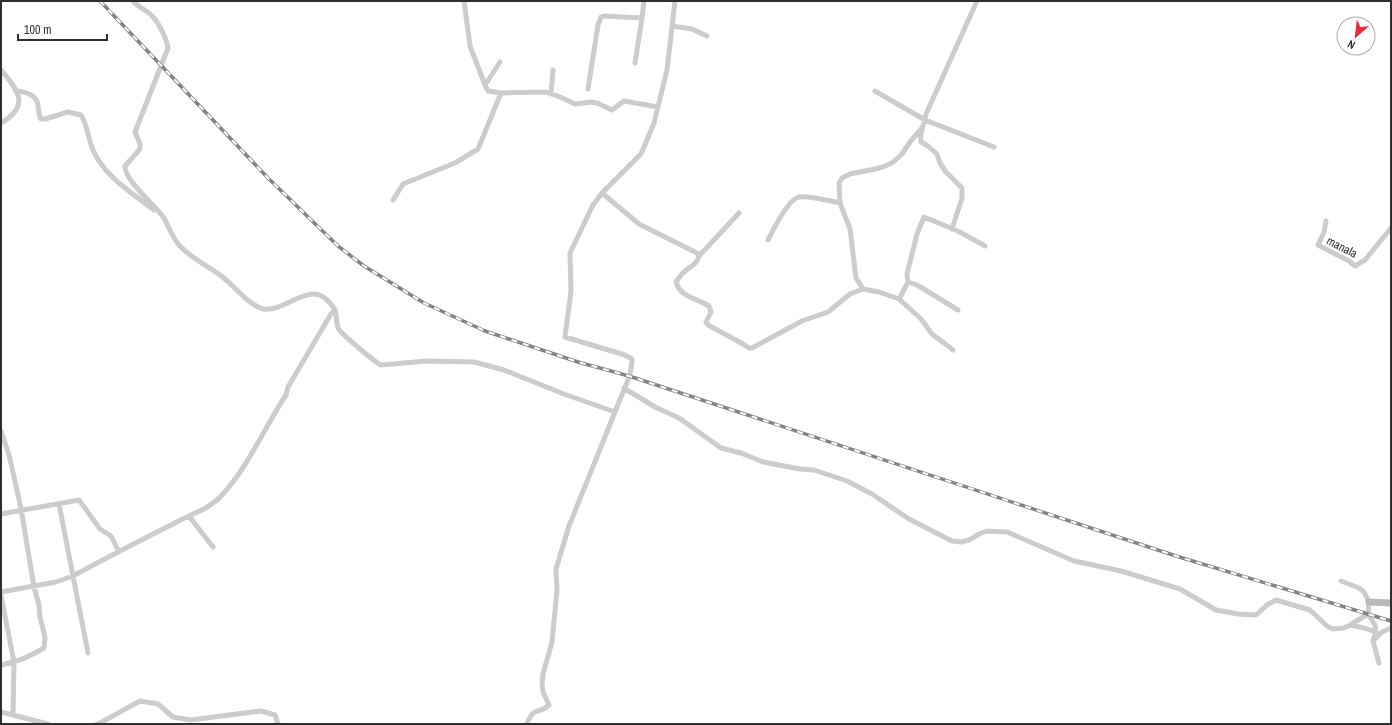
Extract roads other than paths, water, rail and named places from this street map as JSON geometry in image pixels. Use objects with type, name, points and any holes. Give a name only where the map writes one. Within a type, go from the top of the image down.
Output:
[{"type":"main road","points":[[1369,602],[1391,603]]},
{"type":"street","points":[[133,1],[153,16],[167,41],[168,48],[135,132],[140,144],[140,149],[124,169],[132,183],[164,218],[172,236],[179,245],[195,258],[225,278],[247,300],[264,309],[277,307],[301,295],[311,293],[324,297],[331,303],[335,310],[339,330],[381,366],[427,361],[474,362],[504,370],[564,394],[615,412]]},
{"type":"street","points":[[464,1],[470,46],[488,91],[501,93],[530,92],[551,94],[575,104],[591,102],[597,103],[612,110],[624,101],[658,107]]},
{"type":"street","points":[[635,63],[644,1]]},
{"type":"street","points":[[527,724],[533,712],[546,708],[549,705],[542,692],[542,684],[543,674],[552,642],[557,590],[556,569],[568,526],[615,412],[631,368],[632,359],[630,357],[565,337],[571,291],[570,253],[593,205],[602,193],[640,154],[654,122],[667,70],[675,1]]},
{"type":"street","points":[[952,229],[962,198],[962,188],[946,172],[940,163],[937,154],[921,142],[920,137],[926,114],[977,1]]},
{"type":"street","points":[[588,89],[598,25],[601,17],[642,18]]},
{"type":"street","points":[[672,26],[692,30],[707,36]]},
{"type":"street","points":[[485,85],[500,62]]},
{"type":"street","points":[[1,70],[17,91],[19,96],[19,106],[1,123]]},
{"type":"street","points":[[551,94],[553,70]]},
{"type":"street","points":[[17,91],[23,91],[38,101],[41,119],[68,112],[81,115],[86,123],[93,150],[108,173],[164,218]]},
{"type":"street","points":[[875,91],[925,120],[994,147]]},
{"type":"street","points":[[393,200],[403,184],[455,163],[478,149],[501,93]]},
{"type":"street","points":[[863,289],[856,278],[850,229],[840,203],[839,183],[842,178],[850,174],[880,168],[892,163],[902,154],[924,126]]},
{"type":"street","points":[[602,193],[639,224],[697,253],[699,256]]},
{"type":"street","points":[[768,240],[779,219],[797,197],[806,197],[840,203]]},
{"type":"street","points":[[152,209],[160,213]]},
{"type":"street","points":[[739,213],[699,256],[694,264],[683,272],[676,282],[678,289],[682,292],[709,306],[710,312],[706,322],[708,325],[749,348],[752,348],[802,321],[828,312],[850,294],[863,289],[879,292],[899,299],[921,319],[932,334],[953,350]]},
{"type":"street","points":[[899,299],[908,282],[907,274],[917,234],[924,217],[958,231],[985,246]]},
{"type":"street","name":"manala","points":[[1326,221],[1324,232],[1318,245],[1349,261],[1355,266],[1366,260],[1391,228]]},
{"type":"street","points":[[908,282],[917,285],[958,310]]},
{"type":"street","points":[[1,592],[56,582],[73,576],[207,507],[219,498],[232,484],[244,466],[286,394],[288,387],[299,368],[335,310]]},
{"type":"street","points":[[624,388],[655,407],[679,418],[721,448],[763,462],[814,470],[847,481],[872,494],[909,519],[952,541],[961,542],[969,540],[987,531],[1007,532],[1074,561],[1121,571],[1180,589],[1216,610],[1238,614],[1256,615],[1267,605],[1276,600],[1310,610],[1327,626],[1333,629],[1344,628],[1368,614]]},
{"type":"street","points":[[1,431],[9,455],[21,510],[34,586],[45,637],[44,648],[33,655],[1,666]]},
{"type":"street","points":[[1,514],[79,500],[100,529],[110,536],[119,552]]},
{"type":"street","points":[[59,504],[88,653]]},
{"type":"street","points":[[189,516],[213,547]]},
{"type":"street","points":[[1340,581],[1359,588],[1364,592],[1369,602],[1368,614],[1375,625],[1376,632],[1373,641],[1379,663]]},
{"type":"street","points":[[1,596],[14,662],[13,714]]},
{"type":"street","points":[[1350,625],[1376,632]]},
{"type":"street","points":[[1373,641],[1382,632],[1391,628]]},
{"type":"street","points":[[97,724],[140,701],[158,704],[173,717],[190,720],[261,711],[275,715],[278,724]]},
{"type":"street","points":[[1,712],[48,724]]},
{"type":"railway","points":[[100,1],[268,178],[338,246],[364,266],[424,303],[485,331],[578,362],[629,376],[1176,556],[1391,621]]}]
